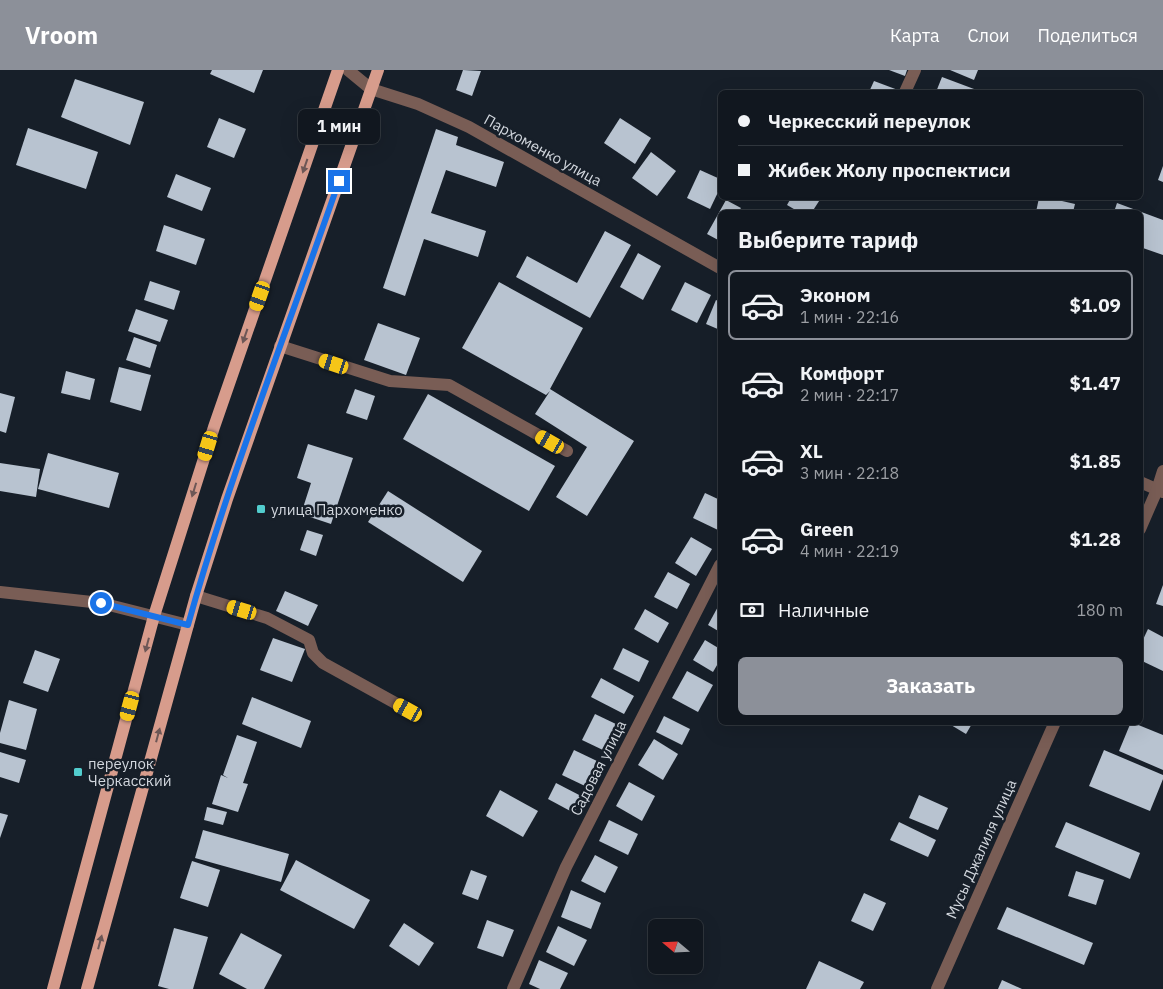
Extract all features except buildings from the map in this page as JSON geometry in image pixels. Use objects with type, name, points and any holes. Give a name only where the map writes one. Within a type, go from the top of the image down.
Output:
[{"type":"main road","points":[[53,989],[154,616],[214,427],[338,70]]},
{"type":"main road","points":[[88,989],[196,596],[280,346],[378,70]]},
{"type":"street","name":"Пархоменко улица","points":[[348,70],[371,89],[418,104],[469,127],[718,267]]},
{"type":"street","points":[[906,90],[915,70]]},
{"type":"street","points":[[280,346],[390,381],[449,384],[567,451]]},
{"type":"street","points":[[1143,523],[1160,491],[1163,471]]},
{"type":"street","points":[[1143,483],[1160,491]]},
{"type":"street","name":"Садовая улица","points":[[513,989],[566,866],[718,569]]},
{"type":"street","points":[[0,592],[101,603],[188,625]]},
{"type":"street","points":[[196,596],[267,618],[309,640],[313,653],[323,663],[408,710]]},
{"type":"street","name":"Мусы Джалиля улица","points":[[937,989],[1054,725]]},
{"type":"place","name":"улица Пархоменко","points":[[261,509]]},
{"type":"place","name":"переулок Черкасский","points":[[78,772]]},
{"type":"route","points":[[101,603],[188,625],[248,438],[339,181]]}]
